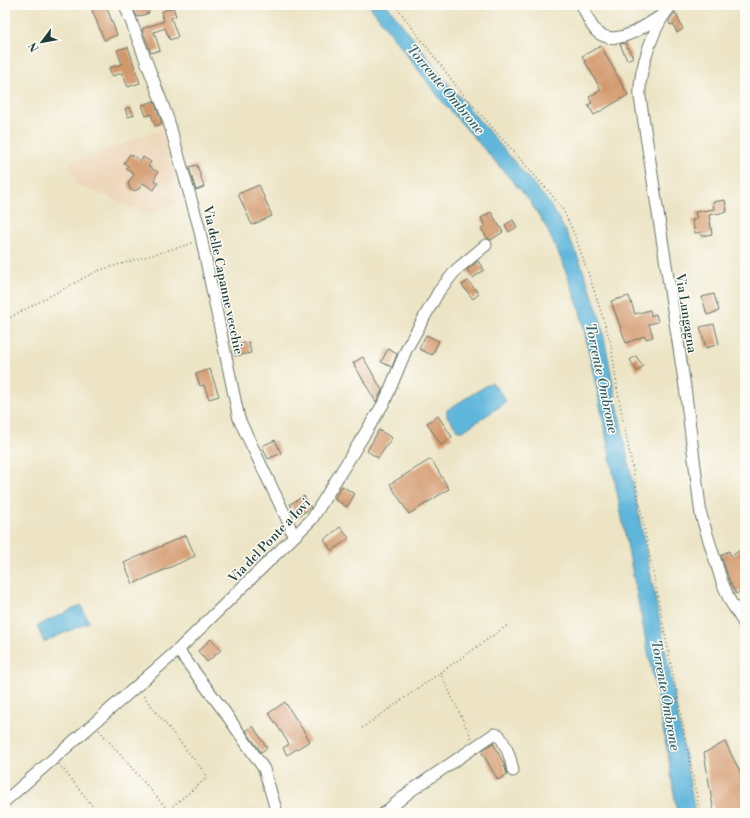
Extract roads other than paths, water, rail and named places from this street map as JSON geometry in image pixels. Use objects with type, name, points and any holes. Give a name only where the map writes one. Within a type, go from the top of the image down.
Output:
[{"type":"street","name":"Via delle Capanne vecchie","points":[[125,5],[168,119],[203,240],[239,419],[287,519],[293,536]]},
{"type":"street","points":[[582,5],[597,32],[611,38],[623,37],[664,14]]},
{"type":"street","name":"Via Lungagna","points":[[672,5],[664,14],[648,51],[643,68],[640,89],[641,105],[685,387],[702,515],[722,582],[730,601],[745,625]]},
{"type":"street","name":"Via del Ponte a Iovi","points":[[5,801],[178,650],[272,560],[293,536],[307,525],[317,512],[385,401],[407,348],[439,291],[457,270],[486,245]]},
{"type":"street","points":[[178,650],[224,711],[264,769],[277,813]]},
{"type":"street","points":[[384,813],[412,790],[494,734],[499,735],[511,759],[513,771]]},
{"type":"water","name":"Torrente Ombrone","points":[[369,5],[387,5],[444,79],[547,200],[572,244],[585,274],[601,322],[674,694],[695,813],[677,813],[668,754],[598,395],[580,311],[563,263],[546,227],[529,200],[441,100]]},
{"type":"water","points":[[492,382],[505,399],[505,403],[463,431],[458,431],[447,416],[447,410]]},
{"type":"water","points":[[81,605],[89,622],[44,642],[37,626]]}]
